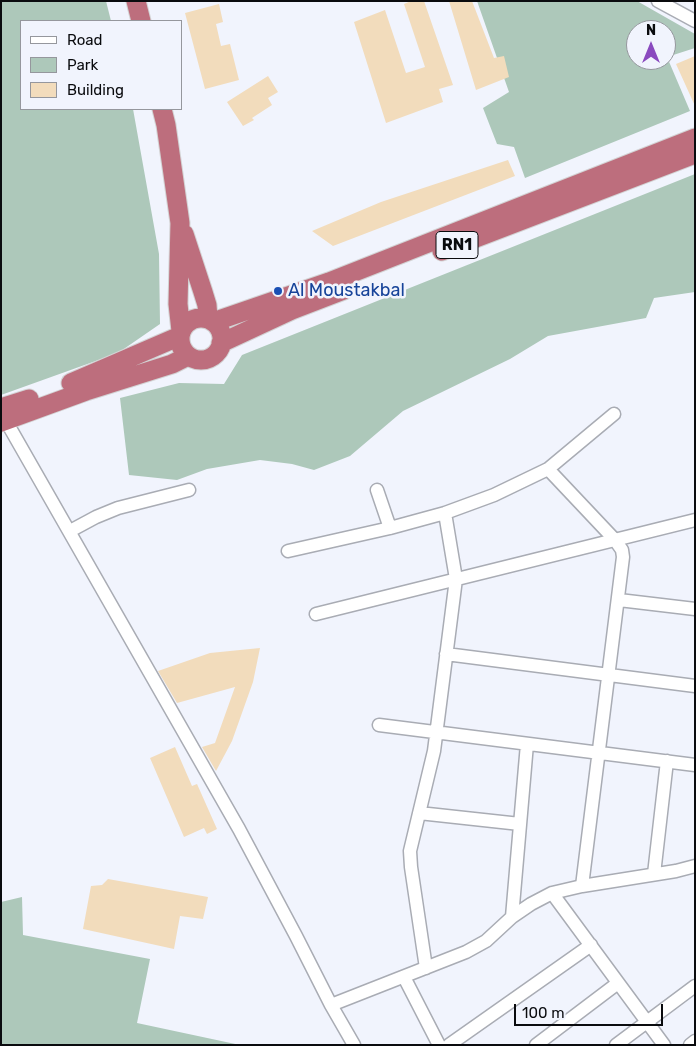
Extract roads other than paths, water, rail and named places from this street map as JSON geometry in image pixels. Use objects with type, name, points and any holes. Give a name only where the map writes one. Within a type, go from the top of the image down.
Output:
[{"type":"highway","points":[[136,1],[141,20]]},
{"type":"highway","points":[[162,110],[180,223],[178,304],[180,343],[188,356]]},
{"type":"highway","name":"RN1","points":[[3,417],[181,334],[192,320],[211,321],[329,282],[695,138]]},
{"type":"highway","name":"RN1","points":[[3,417],[172,364],[188,356],[200,360],[211,358],[220,349],[221,343],[292,310],[695,154]]},
{"type":"highway","points":[[180,223],[197,270],[211,321],[221,335],[221,343]]},
{"type":"street","points":[[658,1],[695,21]]},
{"type":"street","points":[[288,551],[390,528],[445,513],[494,494],[548,469],[614,414]]},
{"type":"street","points":[[3,417],[70,531],[238,829],[296,936],[331,1006],[354,1045]]},
{"type":"street","points":[[548,469],[615,540],[622,550],[623,557],[582,886]]},
{"type":"street","points":[[70,531],[118,508],[189,490]]},
{"type":"street","points":[[377,490],[390,528]]},
{"type":"street","points":[[426,968],[410,851],[434,751],[456,579],[445,513]]},
{"type":"street","points":[[316,614],[695,520]]},
{"type":"street","points":[[619,600],[695,609]]},
{"type":"street","points":[[446,654],[695,686]]},
{"type":"street","points":[[379,725],[695,765]]},
{"type":"street","points":[[512,917],[527,744]]},
{"type":"street","points":[[654,874],[667,761]]},
{"type":"street","points":[[419,813],[520,824]]},
{"type":"street","points":[[331,1006],[466,952],[486,941],[512,917],[552,893],[695,866]]},
{"type":"street","points":[[552,893],[664,1045]]},
{"type":"street","points":[[449,1045],[591,945]]},
{"type":"street","points":[[404,977],[439,1045]]},
{"type":"street","points":[[536,1045],[618,983]]},
{"type":"street","points":[[616,1045],[695,986]]},
{"type":"street","points":[[690,1045],[695,1041]]},
{"type":"place","name":"Al Moustakbal","points":[[278,291]]}]
